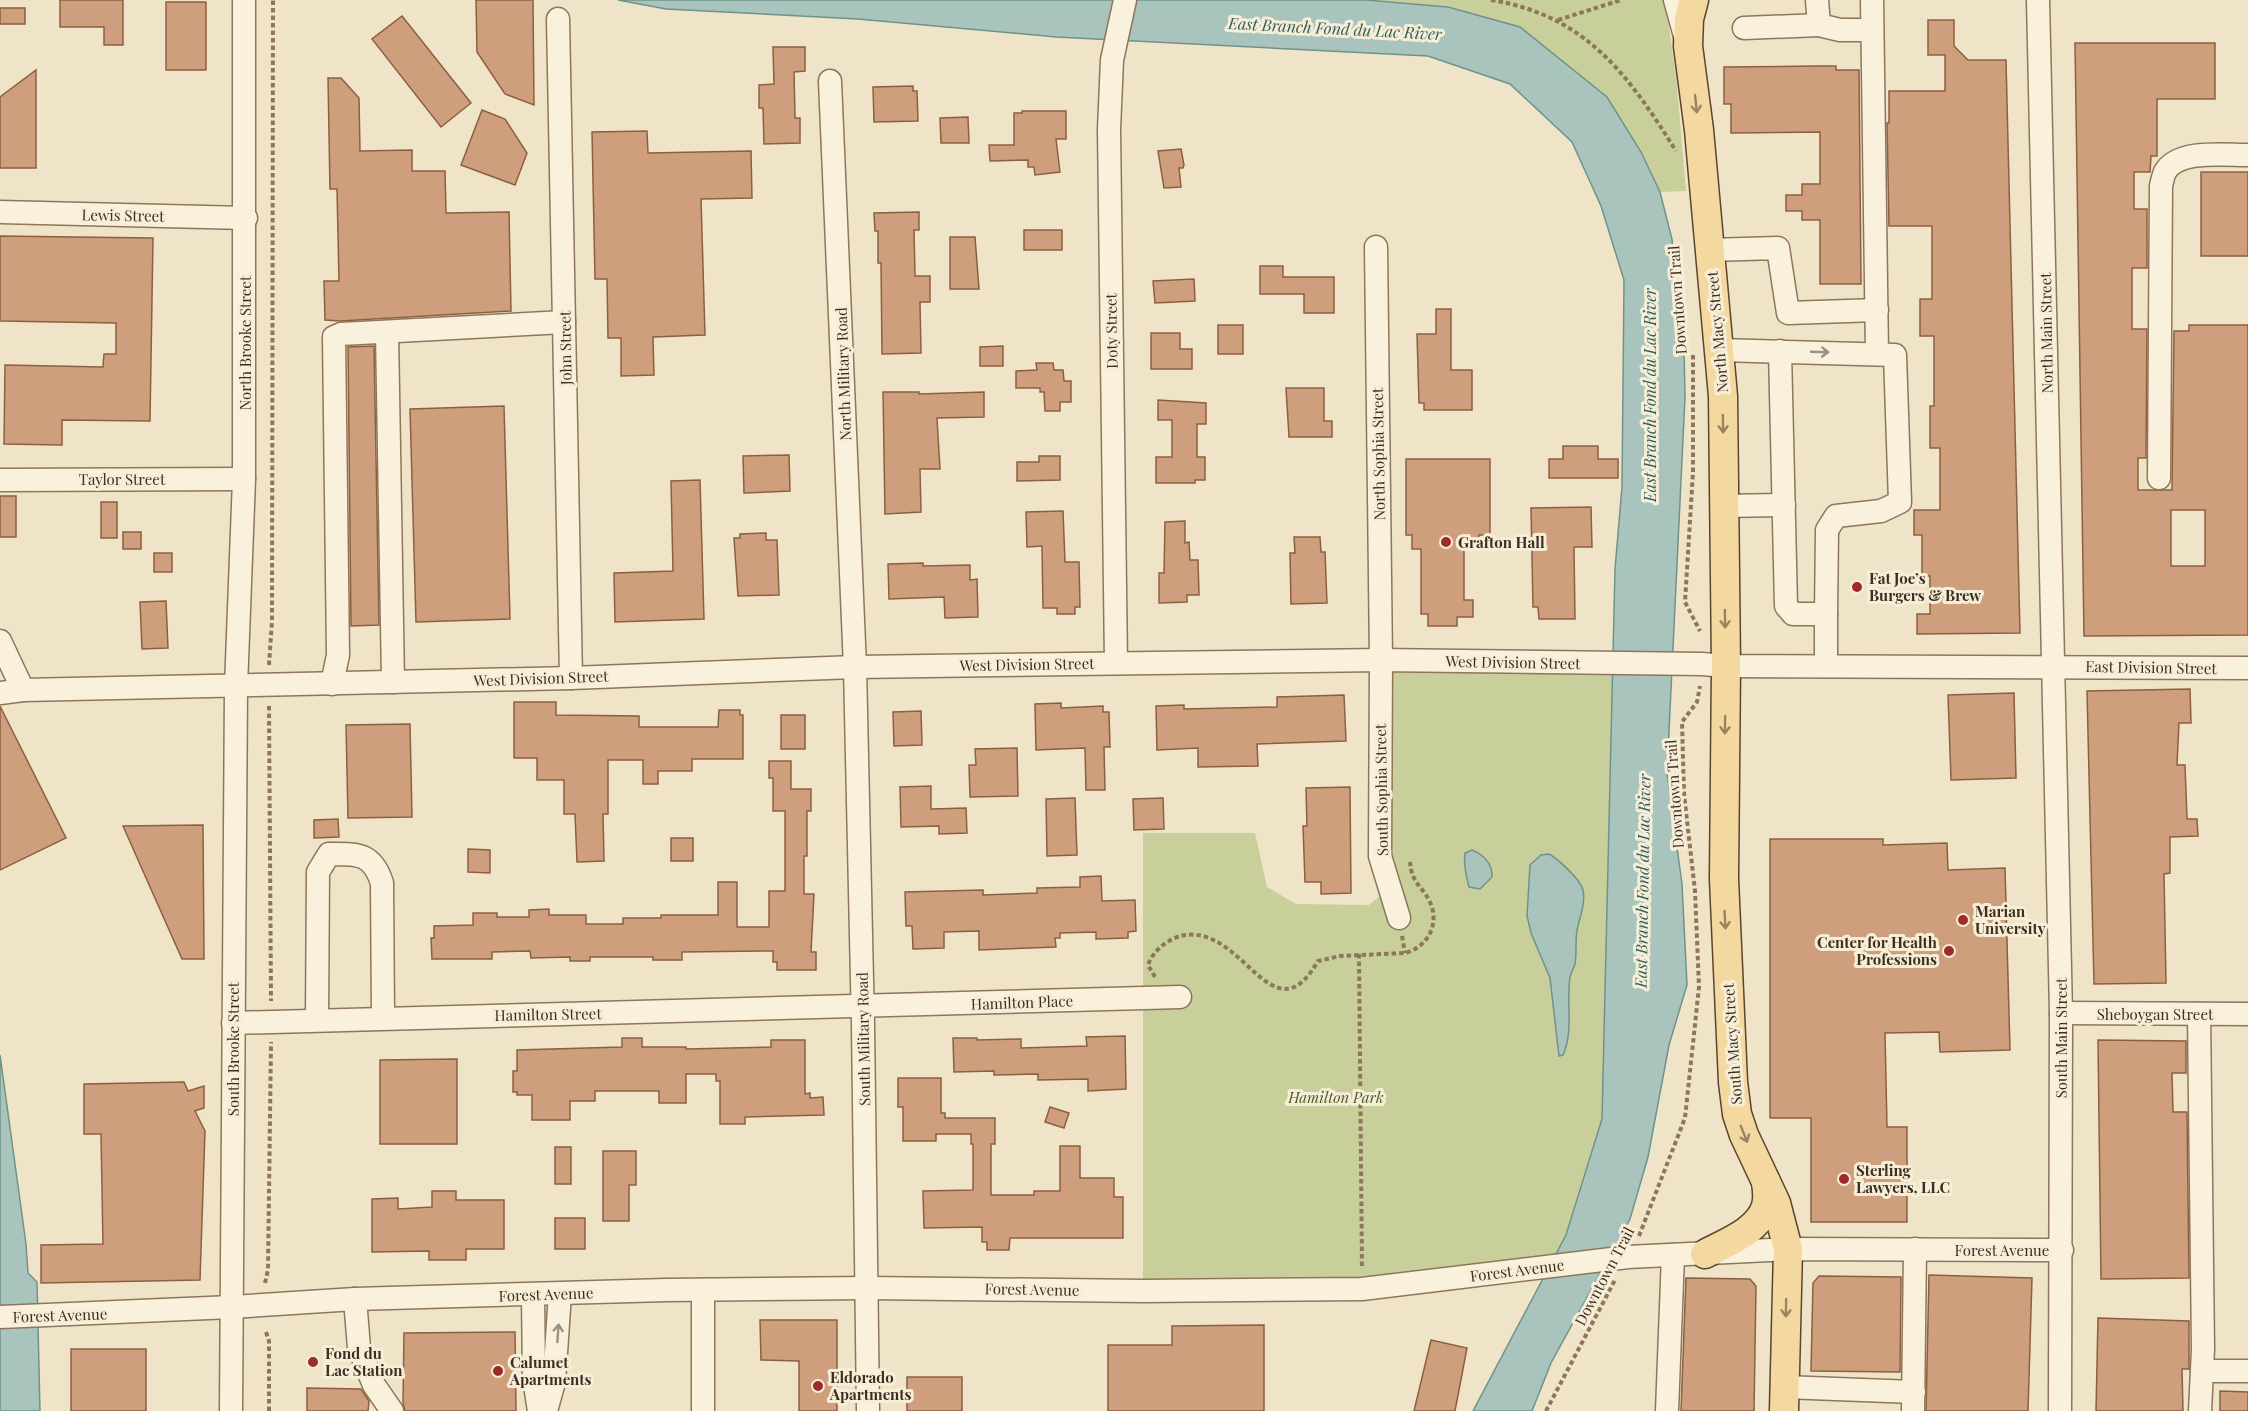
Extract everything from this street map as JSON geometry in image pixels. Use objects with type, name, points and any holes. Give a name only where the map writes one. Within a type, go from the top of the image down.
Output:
[{"type":"main road","points":[[1688,46],[1689,20],[1694,0]]},
{"type":"main road","name":"North Macy Street","points":[[1688,46],[1699,130],[1709,250],[1706,350],[1724,506],[1714,665]]},
{"type":"main road","name":"South Macy Street","points":[[1714,665],[1733,1082],[1737,1114],[1776,1203],[1788,1249],[1784,1399]]},
{"type":"main road","points":[[1704,1254],[1739,1236],[1757,1220],[1767,1205],[1766,1180]]},
{"type":"street","name":"North Brooke Street","points":[[236,687],[244,479],[246,218],[244,0]]},
{"type":"street","name":"Doty Street","points":[[1116,663],[1109,129],[1112,60],[1125,0]]},
{"type":"street","name":"North Macy Street","points":[[1675,0],[1688,46]]},
{"type":"street","points":[[1817,0],[1819,25]]},
{"type":"street","points":[[1872,0],[1877,354]]},
{"type":"street","name":"North Main Street","points":[[2038,0],[2054,666]]},
{"type":"street","name":"John Street","points":[[558,19],[572,678]]},
{"type":"street","points":[[1744,28],[1819,25],[1840,30],[1872,30]]},
{"type":"street","name":"North Military Road","points":[[830,81],[855,667]]},
{"type":"street","points":[[2159,478],[2161,186],[2166,171],[2179,159],[2200,155],[2248,155]]},
{"type":"street","name":"Lewis Street","points":[[0,212],[246,218]]},
{"type":"street","name":"North Sophia Street","points":[[1376,247],[1381,660]]},
{"type":"street","points":[[1709,250],[1778,248],[1788,313],[1877,310]]},
{"type":"street","points":[[332,684],[338,655],[334,337],[341,334],[564,322]]},
{"type":"street","points":[[387,332],[393,682]]},
{"type":"street","points":[[1706,350],[1895,355],[1900,502],[1881,511],[1836,516],[1827,530],[1826,666]]},
{"type":"street","points":[[1780,351],[1786,606],[1793,614],[1826,614]]},
{"type":"street","name":"Taylor Street","points":[[0,480],[244,479]]},
{"type":"street","points":[[1724,506],[1784,505]]},
{"type":"street","points":[[0,641],[23,690]]},
{"type":"street","name":"West Division Street","points":[[0,693],[23,690],[572,678],[855,667],[1116,663],[1381,660],[1826,666],[2054,666]]},
{"type":"street","name":"South Sophia Street","points":[[1381,660],[1380,856],[1399,918]]},
{"type":"street","name":"East Division Street","points":[[2054,666],[2248,668]]},
{"type":"street","name":"South Main Street","points":[[2054,666],[2061,1013],[2060,1411]]},
{"type":"street","name":"South Military Road","points":[[855,667],[863,1006],[868,1411]]},
{"type":"street","name":"South Brooke Street","points":[[231,1411],[236,687]]},
{"type":"street","points":[[317,1019],[318,872],[329,854],[359,854],[376,866],[382,883],[383,1018]]},
{"type":"street","name":"Hamilton Place","points":[[863,1006],[1180,997]]},
{"type":"street","name":"Hamilton Street","points":[[233,1023],[271,1020],[863,1006]]},
{"type":"street","name":"Sheboygan Street","points":[[2061,1013],[2248,1014]]},
{"type":"street","points":[[2199,1014],[2202,1137],[2200,1411]]},
{"type":"street","name":"Forest Avenue","points":[[0,1317],[355,1299],[703,1290],[867,1288],[1143,1291],[1362,1288],[1622,1257],[1788,1249],[2062,1250]]},
{"type":"street","points":[[1784,1399],[1914,1401],[1915,1250]]},
{"type":"street","points":[[1667,1411],[1673,1255]]},
{"type":"street","points":[[703,1290],[703,1411]]},
{"type":"street","points":[[546,1411],[554,1382],[560,1294]]},
{"type":"street","points":[[533,1295],[534,1379],[539,1411]]},
{"type":"street","points":[[355,1299],[359,1348],[374,1384],[392,1411]]},
{"type":"street","points":[[2202,1371],[2248,1371]]},
{"type":"path","points":[[265,1283],[268,1270],[271,1020],[271,733],[268,686],[272,610],[273,0]]},
{"type":"path","points":[[1491,0],[1520,5],[1557,21],[1586,39],[1635,88],[1679,156]]},
{"type":"path","points":[[1557,21],[1621,0]]},
{"type":"path","name":"Downtown Trail","points":[[1546,1411],[1622,1257],[1641,1232],[1685,1118],[1699,987],[1695,891],[1683,794],[1682,722],[1697,702],[1714,665],[1699,627],[1685,602],[1693,472],[1706,350]]},
{"type":"path","points":[[1180,997],[1154,976],[1148,965],[1151,956],[1172,939],[1188,934],[1208,937],[1219,942],[1272,987],[1286,990],[1299,986],[1318,961],[1359,954],[1414,951],[1432,933],[1433,916],[1429,900],[1411,876],[1410,862]]},
{"type":"path","points":[[1359,954],[1363,1150],[1362,1288]]},
{"type":"path","points":[[266,1332],[269,1411]]},
{"type":"green space","points":[[1366,0],[1664,0],[1677,86],[1686,191],[1660,192],[1641,152],[1607,97]]},
{"type":"green space","name":"Hamilton Park","points":[[1381,660],[1614,664],[1602,1119],[1566,1235],[1550,1265],[1396,1286],[1143,1291],[1143,833],[1255,833],[1267,887],[1296,904],[1369,905],[1390,888]]},
{"type":"water","name":"East Branch Fond du Lac River","points":[[618,0],[1366,0],[1448,7],[1520,27],[1607,97],[1641,152],[1660,192],[1672,239],[1677,303],[1684,349],[1685,397],[1667,773],[1682,884],[1687,985],[1669,1045],[1648,1157],[1630,1219],[1551,1363],[1532,1411],[1473,1411],[1566,1235],[1602,1119],[1615,569],[1622,487],[1624,280],[1601,206],[1572,142],[1510,84],[1428,56],[1056,37],[858,19],[666,9]]},
{"type":"water","points":[[1472,850],[1487,860],[1492,872],[1492,877],[1480,889],[1469,887],[1466,874],[1465,853]]},
{"type":"water","points":[[1549,854],[1574,876],[1584,895],[1576,935],[1575,964],[1570,977],[1568,1036],[1563,1055],[1559,1056],[1550,978],[1531,933],[1527,916],[1530,865],[1541,855]]},
{"type":"water","points":[[0,1055],[28,1273],[37,1282],[40,1411],[0,1411]]},
{"type":"building","points":[[60,0],[123,0],[123,45],[104,45],[104,27],[60,27]]},
{"type":"building","points":[[476,0],[533,0],[534,105],[505,94],[477,52]]},
{"type":"building","points":[[166,2],[206,2],[206,70],[166,70]]},
{"type":"building","points":[[0,8],[25,8],[25,24],[0,24]]},
{"type":"building","points":[[402,16],[471,103],[441,127],[372,39]]},
{"type":"building","points":[[1928,20],[1954,20],[1954,46],[1968,60],[2006,60],[2020,633],[1917,634],[1917,614],[1930,614],[1930,576],[1922,576],[1922,535],[1914,535],[1914,510],[1940,510],[1940,448],[1930,448],[1930,406],[1934,406],[1934,336],[1920,336],[1920,299],[1932,299],[1932,226],[1889,226],[1887,123],[1889,123],[1889,91],[1945,91],[1945,55],[1928,55]]},
{"type":"building","points":[[2075,43],[2215,43],[2215,99],[2157,99],[2157,156],[2151,156],[2150,172],[2134,172],[2134,209],[2147,209],[2147,268],[2132,268],[2132,329],[2147,329],[2146,458],[2138,458],[2138,490],[2172,490],[2174,331],[2189,331],[2189,325],[2248,325],[2248,635],[2084,636]],"holes":[[[2171,510],[2205,510],[2205,566],[2171,566]]]},
{"type":"building","points":[[773,47],[805,47],[805,71],[794,72],[795,118],[800,118],[800,143],[764,144],[763,108],[759,108],[759,85],[774,84]]},
{"type":"building","points":[[1836,66],[1836,70],[1859,70],[1861,284],[1820,284],[1820,220],[1802,220],[1802,211],[1786,211],[1786,195],[1802,195],[1802,184],[1820,184],[1820,132],[1731,133],[1731,104],[1724,104],[1724,67]]},
{"type":"building","points":[[36,70],[36,168],[0,168],[0,97]]},
{"type":"building","points":[[328,78],[341,78],[359,98],[360,151],[412,150],[412,171],[445,171],[446,213],[509,212],[511,311],[325,320],[324,281],[339,281],[337,189],[330,189]]},
{"type":"building","points":[[913,86],[913,91],[917,91],[918,121],[874,122],[873,87]]},
{"type":"building","points":[[482,110],[505,119],[527,153],[515,185],[461,165]]},
{"type":"building","points":[[1022,111],[1066,111],[1066,139],[1056,139],[1060,172],[1035,175],[1034,167],[1028,167],[1028,160],[990,161],[989,145],[1014,145],[1014,113],[1022,113]]},
{"type":"building","points":[[968,117],[969,143],[941,143],[940,118]]},
{"type":"building","points":[[647,131],[648,153],[751,151],[752,198],[701,199],[705,335],[653,337],[654,375],[621,376],[621,338],[608,338],[607,279],[595,279],[592,132]]},
{"type":"building","points":[[1181,149],[1184,165],[1183,168],[1179,168],[1181,187],[1164,188],[1158,151]]},
{"type":"building","points":[[2201,172],[2248,172],[2248,256],[2201,256]]},
{"type":"building","points":[[919,212],[919,230],[914,230],[915,276],[930,276],[930,302],[920,302],[921,353],[882,354],[881,263],[878,263],[878,231],[875,231],[874,213]]},
{"type":"building","points":[[1024,230],[1062,230],[1062,250],[1024,250]]},
{"type":"building","points":[[0,236],[153,238],[150,421],[62,420],[62,445],[4,444],[5,365],[103,367],[104,354],[116,354],[116,323],[0,321]]},
{"type":"building","points":[[950,237],[975,237],[979,289],[950,289]]},
{"type":"building","points":[[1260,266],[1283,266],[1283,277],[1334,277],[1334,313],[1304,313],[1304,294],[1260,294]]},
{"type":"building","points":[[1194,279],[1195,301],[1155,303],[1153,281]]},
{"type":"building","points":[[1436,309],[1451,309],[1451,370],[1472,370],[1472,410],[1424,410],[1424,403],[1419,403],[1417,334],[1436,334]]},
{"type":"building","points":[[1218,325],[1243,325],[1243,354],[1218,354]]},
{"type":"building","points":[[1151,333],[1180,333],[1180,349],[1192,349],[1192,369],[1151,369]]},
{"type":"building","points":[[374,346],[379,625],[351,626],[348,347]]},
{"type":"building","points":[[1003,346],[1003,366],[980,366],[980,347]]},
{"type":"building","points":[[1036,363],[1053,363],[1054,370],[1063,370],[1064,381],[1071,381],[1071,402],[1060,402],[1060,411],[1045,411],[1044,392],[1040,392],[1040,388],[1016,388],[1016,371],[1037,370]]},
{"type":"building","points":[[1286,388],[1324,388],[1324,421],[1332,421],[1332,437],[1289,437]]},
{"type":"building","points":[[883,392],[919,392],[919,394],[984,392],[984,417],[937,418],[940,469],[920,469],[921,512],[885,514]]},
{"type":"building","points":[[1158,400],[1206,403],[1206,424],[1197,424],[1197,457],[1205,457],[1205,480],[1195,480],[1195,483],[1156,483],[1156,457],[1172,457],[1172,420],[1158,420]]},
{"type":"building","points":[[504,406],[510,619],[416,622],[410,409]]},
{"type":"building","points":[[1563,446],[1598,446],[1598,459],[1618,459],[1618,478],[1549,478],[1549,459],[1563,459]]},
{"type":"building","points":[[789,455],[790,491],[744,493],[743,456]]},
{"type":"building","points":[[1039,456],[1060,456],[1060,480],[1017,481],[1017,462],[1039,462]]},
{"type":"building","name":"Grafton Hall","points":[[1406,459],[1490,459],[1490,535],[1479,535],[1479,549],[1464,549],[1464,600],[1473,600],[1473,617],[1457,617],[1457,626],[1428,626],[1428,614],[1421,614],[1421,549],[1412,549],[1412,535],[1406,535]]},
{"type":"building","points":[[700,480],[704,619],[615,622],[614,573],[673,571],[671,481]]},
{"type":"building","points":[[0,496],[16,496],[16,537],[0,537]]},
{"type":"building","points":[[101,502],[117,502],[117,538],[101,538]]},
{"type":"building","points":[[1591,507],[1592,547],[1574,547],[1575,619],[1539,619],[1538,607],[1533,607],[1531,508]]},
{"type":"building","points":[[1063,511],[1065,562],[1079,562],[1080,607],[1075,607],[1075,614],[1057,614],[1057,608],[1043,608],[1042,546],[1027,547],[1026,512]]},
{"type":"building","points":[[1185,521],[1185,543],[1189,542],[1190,560],[1198,560],[1199,595],[1187,595],[1187,602],[1159,603],[1159,573],[1164,573],[1165,522]]},
{"type":"building","points":[[123,532],[141,532],[141,549],[123,549]]},
{"type":"building","points":[[766,533],[766,540],[777,540],[779,595],[738,596],[734,538],[740,538],[740,534]]},
{"type":"building","points":[[1294,537],[1320,537],[1321,552],[1325,552],[1327,603],[1291,604],[1290,553],[1295,553]]},
{"type":"building","points":[[154,553],[172,553],[172,572],[154,572]]},
{"type":"building","points":[[923,563],[923,566],[970,565],[970,580],[977,579],[978,617],[945,618],[944,597],[889,599],[888,564]]},
{"type":"building","points":[[166,601],[168,648],[142,649],[140,602]]},
{"type":"building","points":[[2190,689],[2191,723],[2179,723],[2177,765],[2185,765],[2187,819],[2197,819],[2198,836],[2170,837],[2170,873],[2164,874],[2166,983],[2094,984],[2087,691]]},
{"type":"building","points":[[2014,693],[2016,778],[1951,780],[1948,695]]},
{"type":"building","points":[[1344,695],[1346,741],[1257,744],[1258,766],[1198,767],[1198,748],[1157,750],[1156,706],[1184,705],[1184,709],[1277,707],[1277,697]]},
{"type":"building","points":[[514,702],[556,702],[556,715],[639,716],[639,727],[718,727],[719,710],[740,710],[740,715],[743,715],[743,759],[692,759],[692,771],[658,771],[658,784],[643,784],[643,760],[608,760],[608,814],[603,814],[604,861],[577,862],[575,814],[564,814],[564,780],[537,780],[537,758],[514,758]]},
{"type":"building","points":[[1061,703],[1061,708],[1103,706],[1103,712],[1109,712],[1110,747],[1104,747],[1105,790],[1086,790],[1085,748],[1036,750],[1035,704]]},
{"type":"building","points":[[0,706],[66,838],[0,870]]},
{"type":"building","points":[[921,711],[922,745],[894,746],[893,712]]},
{"type":"building","points":[[781,715],[805,715],[805,749],[781,749]]},
{"type":"building","points":[[410,724],[412,817],[348,818],[346,725]]},
{"type":"building","points":[[1017,748],[1018,796],[970,797],[969,765],[976,765],[975,749]]},
{"type":"building","points":[[769,761],[791,761],[791,789],[811,789],[811,811],[807,811],[807,856],[804,856],[804,894],[814,894],[811,952],[816,952],[816,970],[777,970],[777,962],[773,962],[773,951],[682,952],[682,960],[653,960],[653,957],[590,957],[590,961],[570,961],[570,957],[531,958],[530,951],[492,952],[492,959],[432,959],[431,938],[434,938],[434,926],[473,925],[473,913],[497,913],[497,917],[529,917],[529,910],[549,909],[549,915],[586,915],[586,924],[623,924],[623,918],[661,918],[661,915],[718,915],[718,882],[737,882],[737,927],[769,927],[769,891],[785,891],[785,811],[773,811],[773,778],[769,778]]},
{"type":"building","points":[[931,786],[931,809],[966,808],[967,833],[939,834],[939,826],[901,827],[900,787]]},
{"type":"building","points":[[1350,787],[1351,893],[1321,894],[1321,882],[1305,882],[1303,826],[1307,826],[1306,788]]},
{"type":"building","points":[[1075,798],[1077,855],[1047,856],[1046,799]]},
{"type":"building","points":[[1163,798],[1164,829],[1134,830],[1133,799]]},
{"type":"building","points":[[338,819],[339,837],[314,838],[314,820]]},
{"type":"building","points":[[203,825],[204,959],[182,959],[123,826]]},
{"type":"building","points":[[671,838],[693,838],[693,861],[671,861]]},
{"type":"building","points":[[1770,839],[1883,839],[1883,845],[1947,843],[1948,870],[2005,868],[2010,1050],[1940,1052],[1939,1032],[1885,1033],[1887,1127],[1907,1127],[1907,1222],[1811,1222],[1811,1118],[1770,1118]]},
{"type":"building","points":[[468,849],[490,850],[490,873],[468,872]]},
{"type":"building","points":[[1101,876],[1102,901],[1135,900],[1136,931],[1128,932],[1128,938],[1096,939],[1096,932],[1060,933],[1060,938],[1055,938],[1056,947],[979,950],[979,931],[944,932],[944,948],[913,949],[912,926],[906,926],[905,892],[983,890],[983,895],[1037,893],[1037,888],[1080,887],[1080,877]]},
{"type":"building","points":[[1125,1036],[1126,1089],[1088,1091],[1088,1079],[1038,1080],[1038,1074],[994,1075],[994,1071],[954,1072],[953,1038],[1021,1039],[1021,1048],[1087,1046],[1086,1037]]},
{"type":"building","points":[[622,1038],[642,1038],[642,1047],[686,1047],[686,1049],[771,1047],[771,1040],[805,1040],[805,1094],[810,1093],[810,1098],[823,1097],[824,1115],[745,1117],[745,1124],[720,1124],[720,1081],[716,1081],[716,1074],[686,1074],[686,1103],[659,1103],[659,1091],[595,1091],[595,1101],[570,1101],[570,1120],[532,1120],[532,1095],[517,1095],[517,1092],[513,1092],[513,1071],[517,1071],[517,1050],[622,1047]]},
{"type":"building","points":[[2098,1040],[2186,1041],[2186,1073],[2172,1073],[2173,1112],[2187,1112],[2189,1278],[2101,1279]]},
{"type":"building","points":[[457,1059],[457,1144],[380,1144],[380,1060]]},
{"type":"building","points":[[898,1078],[941,1078],[941,1113],[945,1113],[945,1118],[995,1118],[995,1144],[991,1144],[991,1195],[1034,1195],[1034,1191],[1060,1191],[1060,1146],[1080,1146],[1080,1178],[1114,1178],[1114,1197],[1123,1197],[1123,1238],[1010,1238],[1009,1250],[987,1250],[987,1242],[982,1242],[982,1227],[924,1228],[923,1191],[973,1190],[973,1144],[971,1144],[971,1134],[936,1134],[936,1141],[903,1141],[903,1107],[898,1107]]},
{"type":"building","points":[[184,1082],[188,1091],[204,1086],[204,1108],[195,1111],[205,1131],[200,1280],[41,1283],[41,1245],[103,1244],[101,1134],[84,1134],[84,1084]]},
{"type":"building","points":[[1050,1107],[1069,1113],[1064,1128],[1045,1122]]},
{"type":"building","points":[[555,1147],[571,1147],[571,1184],[555,1184]]},
{"type":"building","points":[[603,1151],[636,1151],[636,1185],[629,1185],[629,1221],[603,1221]]},
{"type":"building","points":[[432,1191],[456,1191],[456,1200],[504,1200],[504,1249],[466,1249],[466,1260],[429,1260],[429,1251],[372,1252],[372,1199],[398,1198],[398,1209],[432,1207]]},
{"type":"building","points":[[555,1218],[585,1218],[585,1249],[555,1249]]},
{"type":"building","points":[[1929,1275],[2032,1278],[2028,1411],[1926,1411]]},
{"type":"building","points":[[1819,1276],[1901,1277],[1900,1372],[1811,1371],[1813,1283]]},
{"type":"building","points":[[1686,1278],[1750,1279],[1756,1286],[1754,1411],[1681,1411]]},
{"type":"building","points":[[2098,1318],[2189,1321],[2189,1369],[2182,1369],[2183,1411],[2096,1411]]},
{"type":"building","name":"Eldorado Apartments","points":[[760,1320],[837,1320],[837,1411],[799,1411],[799,1361],[761,1360]]},
{"type":"building","points":[[1264,1325],[1264,1411],[1108,1411],[1108,1345],[1172,1345],[1172,1326]]},
{"type":"building","name":"Calumet Apartments","points":[[515,1332],[516,1411],[405,1411],[403,1403],[404,1333]]},
{"type":"building","points":[[1431,1340],[1467,1348],[1455,1411],[1414,1411]]},
{"type":"building","points":[[71,1349],[146,1349],[146,1411],[71,1411]]},
{"type":"building","points":[[907,1377],[962,1377],[962,1411],[907,1411]]},
{"type":"building","name":"Fond du Lac Station","points":[[307,1388],[361,1389],[369,1401],[368,1411],[307,1411]]},
{"type":"building","points":[[2220,1391],[2248,1392],[2248,1411],[2220,1411]]},
{"type":"place","name":"Grafton Hall","points":[[1446,542]]},
{"type":"place","name":"Fat Joe’s Burgers & Brew","points":[[1857,587]]},
{"type":"place","name":"Marian University","points":[[1963,920]]},
{"type":"place","name":"Center for Health Professions","points":[[1949,951]]},
{"type":"place","name":"Sterling Lawyers, LLC","points":[[1844,1179]]},
{"type":"place","name":"Fond du Lac Station","points":[[313,1362]]},
{"type":"place","name":"Calumet Apartments","points":[[498,1371]]},
{"type":"place","name":"Eldorado Apartments","points":[[818,1386]]}]
